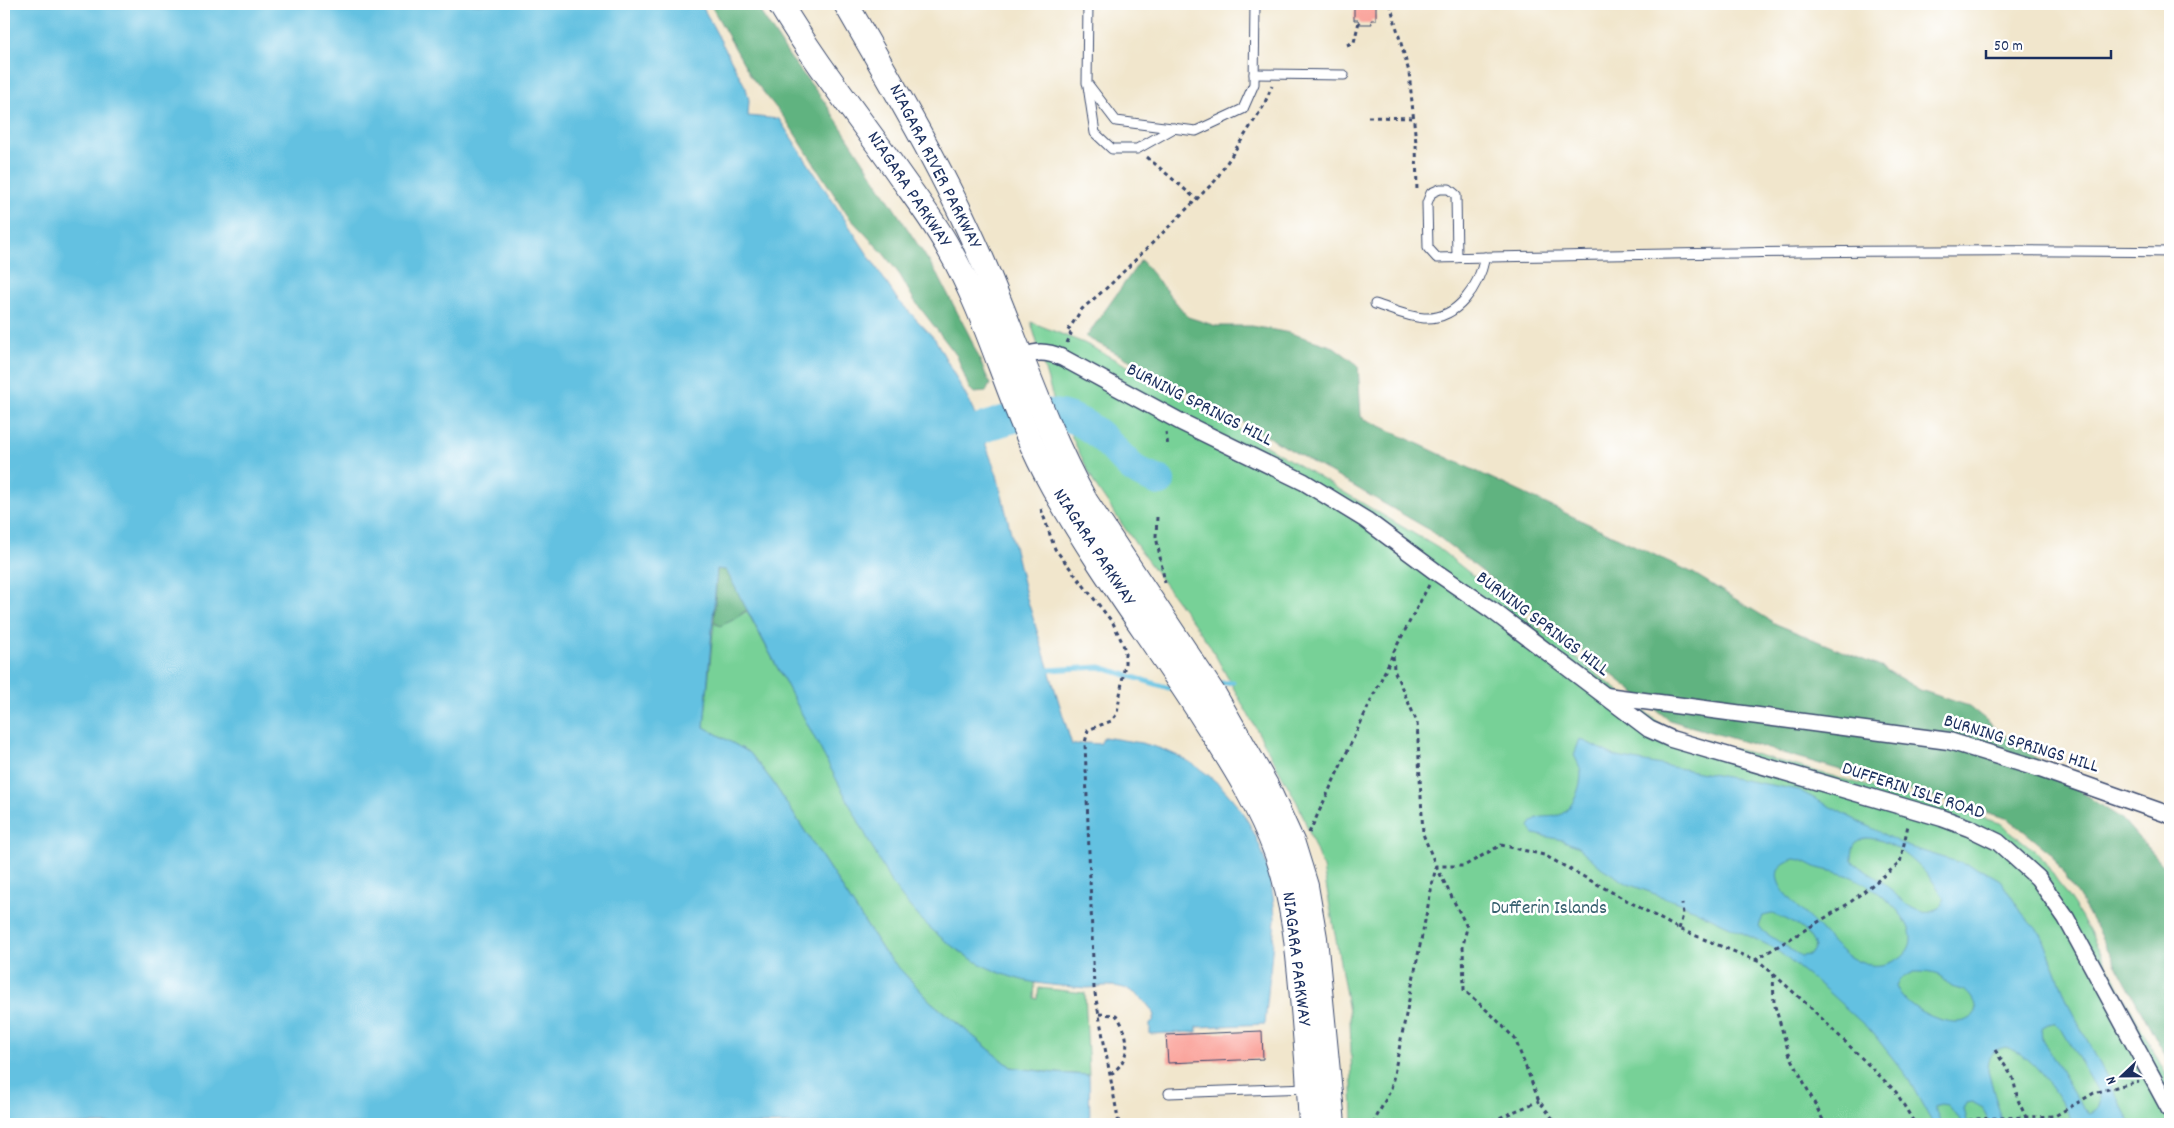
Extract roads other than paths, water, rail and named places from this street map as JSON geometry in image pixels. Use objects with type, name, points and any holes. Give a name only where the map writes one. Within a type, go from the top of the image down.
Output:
[{"type":"main road","name":"NIAGARA PARKWAY","points":[[780,4],[809,49],[918,200],[949,248],[1010,369],[1081,533],[1180,662],[1277,806],[1293,844],[1306,886],[1314,929],[1333,1124]]},
{"type":"main road","name":"NIAGARA RIVER PARKWAY","points":[[846,4],[935,163],[964,219],[1010,369],[1034,392]]},
{"type":"main road","name":"NIAGARA PARKWAY","points":[[1034,392],[1049,457]]},
{"type":"main road","name":"NIAGARA PARKWAY","points":[[1205,701],[1254,803],[1281,869],[1291,911],[1299,962],[1311,1124]]},
{"type":"street","name":"BURNING SPRINGS HILL","points":[[1010,369],[1044,352],[1063,358],[1181,422],[1304,482],[1366,520],[1493,611],[1604,696],[1949,741],[2040,769],[2170,815]]},
{"type":"street","name":"DUFFERIN ISLE ROAD","points":[[1604,696],[1649,729],[1671,739],[1912,809],[1969,828],[1998,842],[2038,878],[2066,918],[2170,1110]]},
{"type":"lane","points":[[1088,4],[1087,83],[1095,133],[1112,149],[1137,149],[1174,128]]},
{"type":"lane","points":[[1087,83],[1116,120],[1196,131],[1243,109],[1254,84],[1255,4]]},
{"type":"lane","points":[[1254,74],[1344,75]]},
{"type":"lane","points":[[1457,258],[1456,195],[1449,189],[1440,189],[1431,193],[1427,203],[1428,248],[1436,258],[1457,258],[1485,257],[2000,250],[2170,252]]},
{"type":"lane","points":[[1375,304],[1409,316],[1424,318],[1447,314],[1470,294],[1478,280],[1485,257]]},
{"type":"lane","points":[[1170,1092],[1309,1088]]},
{"type":"water","points":[[4,4],[701,4],[746,88],[749,100],[748,116],[779,119],[897,299],[935,339],[971,405],[997,475],[1026,595],[1072,745],[1085,743],[1100,744],[1104,737],[1141,743],[1171,753],[1198,767],[1220,786],[1239,808],[1254,833],[1265,860],[1272,889],[1275,920],[1265,1024],[1197,1027],[1197,1032],[1150,1034],[1150,1023],[1155,1015],[1141,998],[1131,991],[1110,986],[1087,988],[1051,985],[1015,978],[977,962],[943,939],[914,911],[889,879],[726,570],[717,569],[704,727],[750,753],[772,781],[884,952],[931,1002],[1011,1067],[1054,1073],[1089,1075],[1090,1124],[4,1124]]},
{"type":"water","points":[[1580,739],[1617,757],[1798,790],[1906,846],[1983,870],[2000,880],[2022,913],[2042,935],[2070,1008],[2132,1124],[2074,1124],[2046,1080],[2027,1059],[2006,1047],[1992,1054],[1988,1071],[2003,1124],[1991,1124],[1983,1108],[1972,1102],[1966,1103],[1964,1109],[1968,1124],[1961,1124],[1959,1118],[1947,1105],[1941,1104],[1936,1106],[1936,1112],[1941,1124],[1933,1124],[1906,1075],[1872,1032],[1825,989],[1774,948],[1682,904],[1628,884],[1602,868],[1578,847],[1562,840],[1534,834],[1529,827],[1534,820],[1540,817],[1562,814],[1571,805],[1577,793],[1581,774],[1574,755]],"holes":[[[1865,838],[1876,839],[1888,843],[1910,858],[1938,888],[1944,898],[1941,906],[1935,910],[1925,912],[1912,908],[1902,901],[1885,884],[1852,861],[1853,850],[1858,842]],[[1794,859],[1800,860],[1818,868],[1849,876],[1868,886],[1891,904],[1908,926],[1911,938],[1908,949],[1898,959],[1882,965],[1865,964],[1849,957],[1830,940],[1783,890],[1778,881],[1778,872],[1782,865]],[[1772,914],[1779,916],[1804,930],[1815,947],[1810,955],[1801,956],[1764,932],[1759,926],[1763,916]],[[1914,972],[1937,975],[1942,977],[1952,987],[1969,995],[1974,1003],[1974,1014],[1971,1018],[1958,1022],[1937,1019],[1907,1001],[1896,985],[1900,979]],[[2054,1023],[2062,1030],[2099,1093],[2100,1100],[2096,1110],[2090,1113],[2083,1108],[2042,1039],[2041,1028]]]},
{"type":"waterway","points":[[980,429],[1030,415],[1060,415],[1090,428],[1135,470],[1160,481]]},
{"type":"waterway","points":[[1048,670],[1100,667],[1169,688],[1176,687]]},
{"type":"waterway","points":[[1214,684],[1233,682]]},
{"type":"park label","name":"Dufferin Islands","points":[[1549,909]]}]
